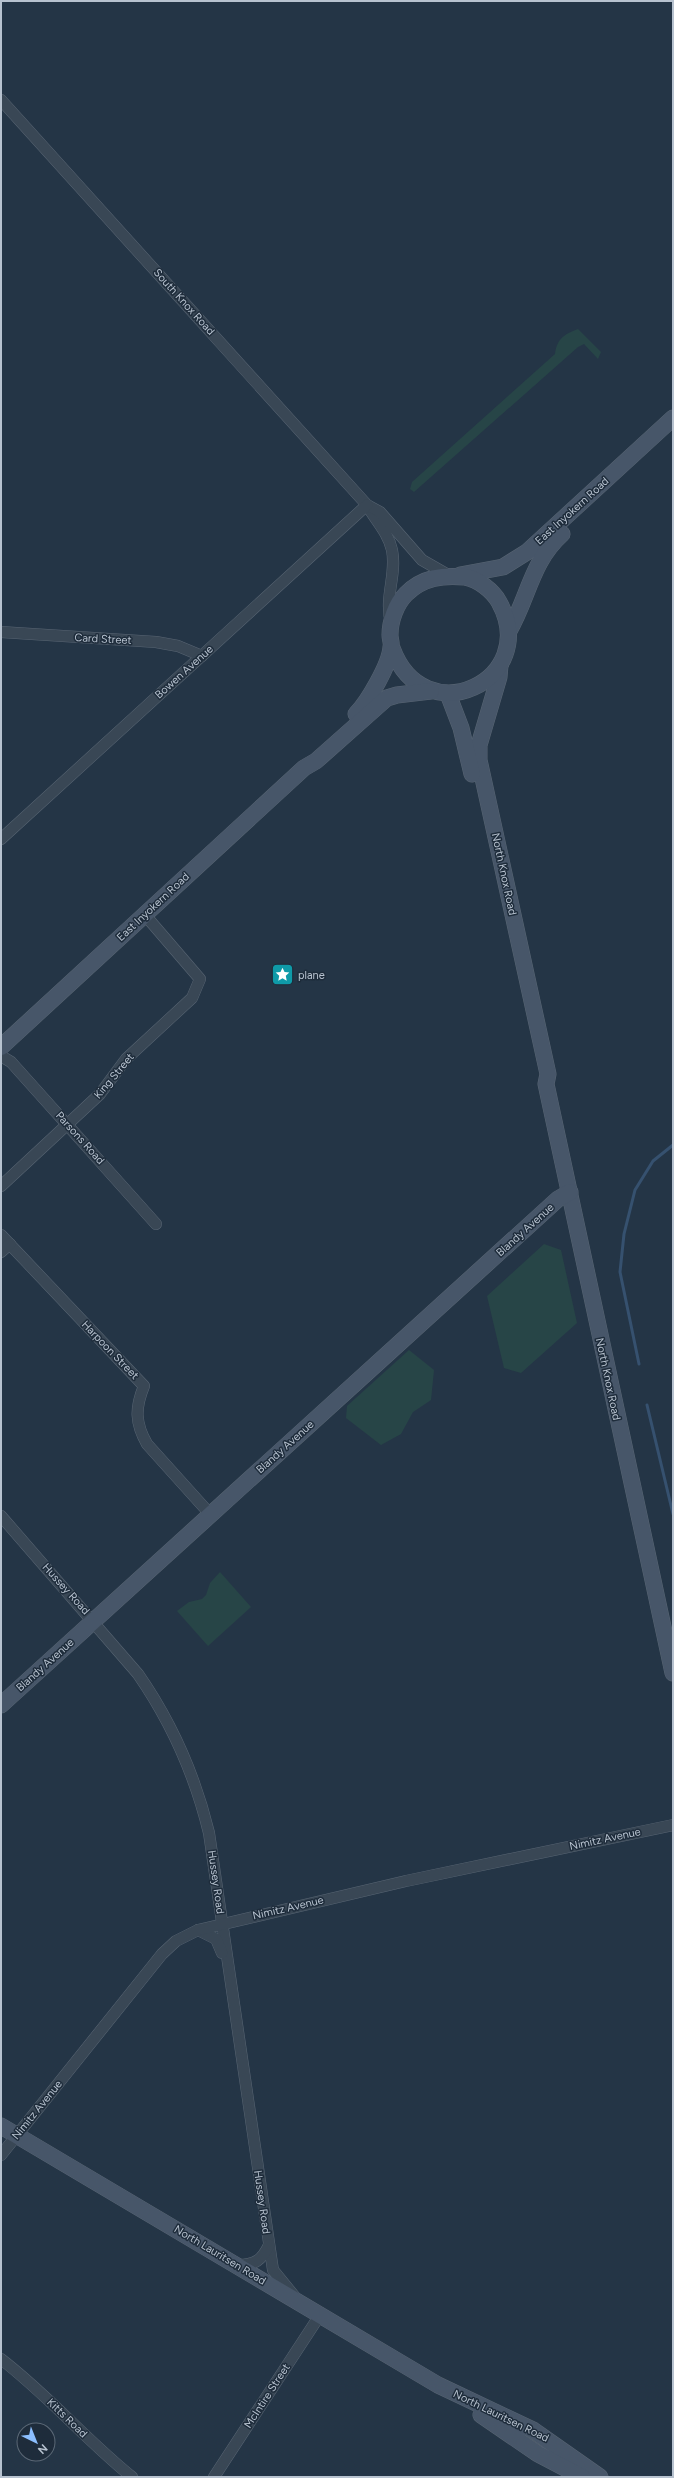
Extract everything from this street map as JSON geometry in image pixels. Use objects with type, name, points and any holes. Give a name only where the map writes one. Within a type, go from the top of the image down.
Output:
[{"type":"street","name":"South Knox Road","points":[[1,100],[367,505],[374,518],[383,528],[392,551],[393,566],[387,608],[391,624]]},
{"type":"street","name":"East Inyokern Road","points":[[453,577],[502,567],[527,552],[673,418]]},
{"type":"street","name":"East Inyokern Road","points":[[509,631],[519,612],[539,560],[552,543],[673,431]]},
{"type":"street","name":"South Knox Road","points":[[367,505],[380,512],[422,560],[453,577]]},
{"type":"street","name":"Bowen Avenue","points":[[1,839],[367,505]]},
{"type":"street","points":[[434,577],[453,577],[468,578],[484,586],[497,598],[505,613],[509,631],[507,648],[500,665],[486,680],[468,690],[448,694],[431,691],[417,684],[406,674],[397,662],[392,648],[391,624],[396,608],[406,594],[419,584],[434,577]]},
{"type":"street","name":"Card Street","points":[[1,632],[156,642],[178,646],[202,656]]},
{"type":"street","name":"East Inyokern Road","points":[[304,768],[311,757],[355,715],[371,697],[392,648]]},
{"type":"street","name":"North Knox Road","points":[[500,665],[499,677],[479,745],[479,760],[548,1074],[546,1084],[570,1192],[611,1393],[656,1587],[673,1673]]},
{"type":"street","name":"East Inyokern Road","points":[[1,1047],[304,768],[316,761],[387,698],[397,695],[431,691]]},
{"type":"street","name":"North Knox Road","points":[[448,694],[461,728],[540,1076],[546,1084]]},
{"type":"street","name":"King Street","points":[[1,1186],[100,1094],[126,1059],[192,998],[200,979],[145,914]]},
{"type":"street","name":"Parsons Road","points":[[1,1056],[11,1062],[156,1224]]},
{"type":"street","name":"Blandy Avenue","points":[[1,1705],[552,1204],[570,1192]]},
{"type":"street","name":"Harpoon Street","points":[[1,1235],[144,1386],[136,1411],[141,1432],[147,1444],[210,1514]]},
{"type":"street","points":[[1,1252],[10,1244]]},
{"type":"street","name":"Hussey Road","points":[[1,1516],[94,1621],[138,1674],[157,1701],[188,1764],[201,1798],[209,1833],[273,2270],[299,2302]]},
{"type":"street","name":"Nimitz Avenue","points":[[1,2155],[162,1954],[176,1940],[198,1930],[221,1923],[673,1825]]},
{"type":"street","points":[[198,1930],[216,1939],[227,1963]]},
{"type":"street","name":"North Lauritsen Road","points":[[1,2126],[438,2385],[538,2454],[582,2477]]},
{"type":"street","points":[[238,2266],[255,2263],[264,2257],[269,2245]]},
{"type":"street","name":"McIntire Street","points":[[214,2477],[320,2315]]},
{"type":"street","name":"Kitts Road","points":[[1,2359],[24,2376],[112,2461],[132,2477]]},
{"type":"street","name":"North Lauritsen Road","points":[[438,2385],[533,2430],[600,2477]]},
{"type":"green space","points":[[578,329],[601,352],[598,359],[584,344],[578,347],[414,492],[410,489],[412,482],[555,354],[557,344],[565,335]]},
{"type":"green space","points":[[544,1244],[561,1250],[577,1323],[521,1373],[504,1368],[487,1296]]},
{"type":"green space","points":[[409,1350],[434,1370],[431,1400],[413,1412],[401,1434],[381,1445],[346,1418],[347,1406]]},
{"type":"green space","points":[[220,1572],[251,1607],[208,1646],[177,1611],[189,1602],[202,1599],[206,1595],[210,1583]]},
{"type":"waterway","points":[[639,1364],[620,1272],[624,1234],[635,1190],[653,1161],[673,1145]]},
{"type":"waterway","points":[[647,1405],[673,1514]]},
{"type":"place","name":"plane","points":[[282,975]]}]
